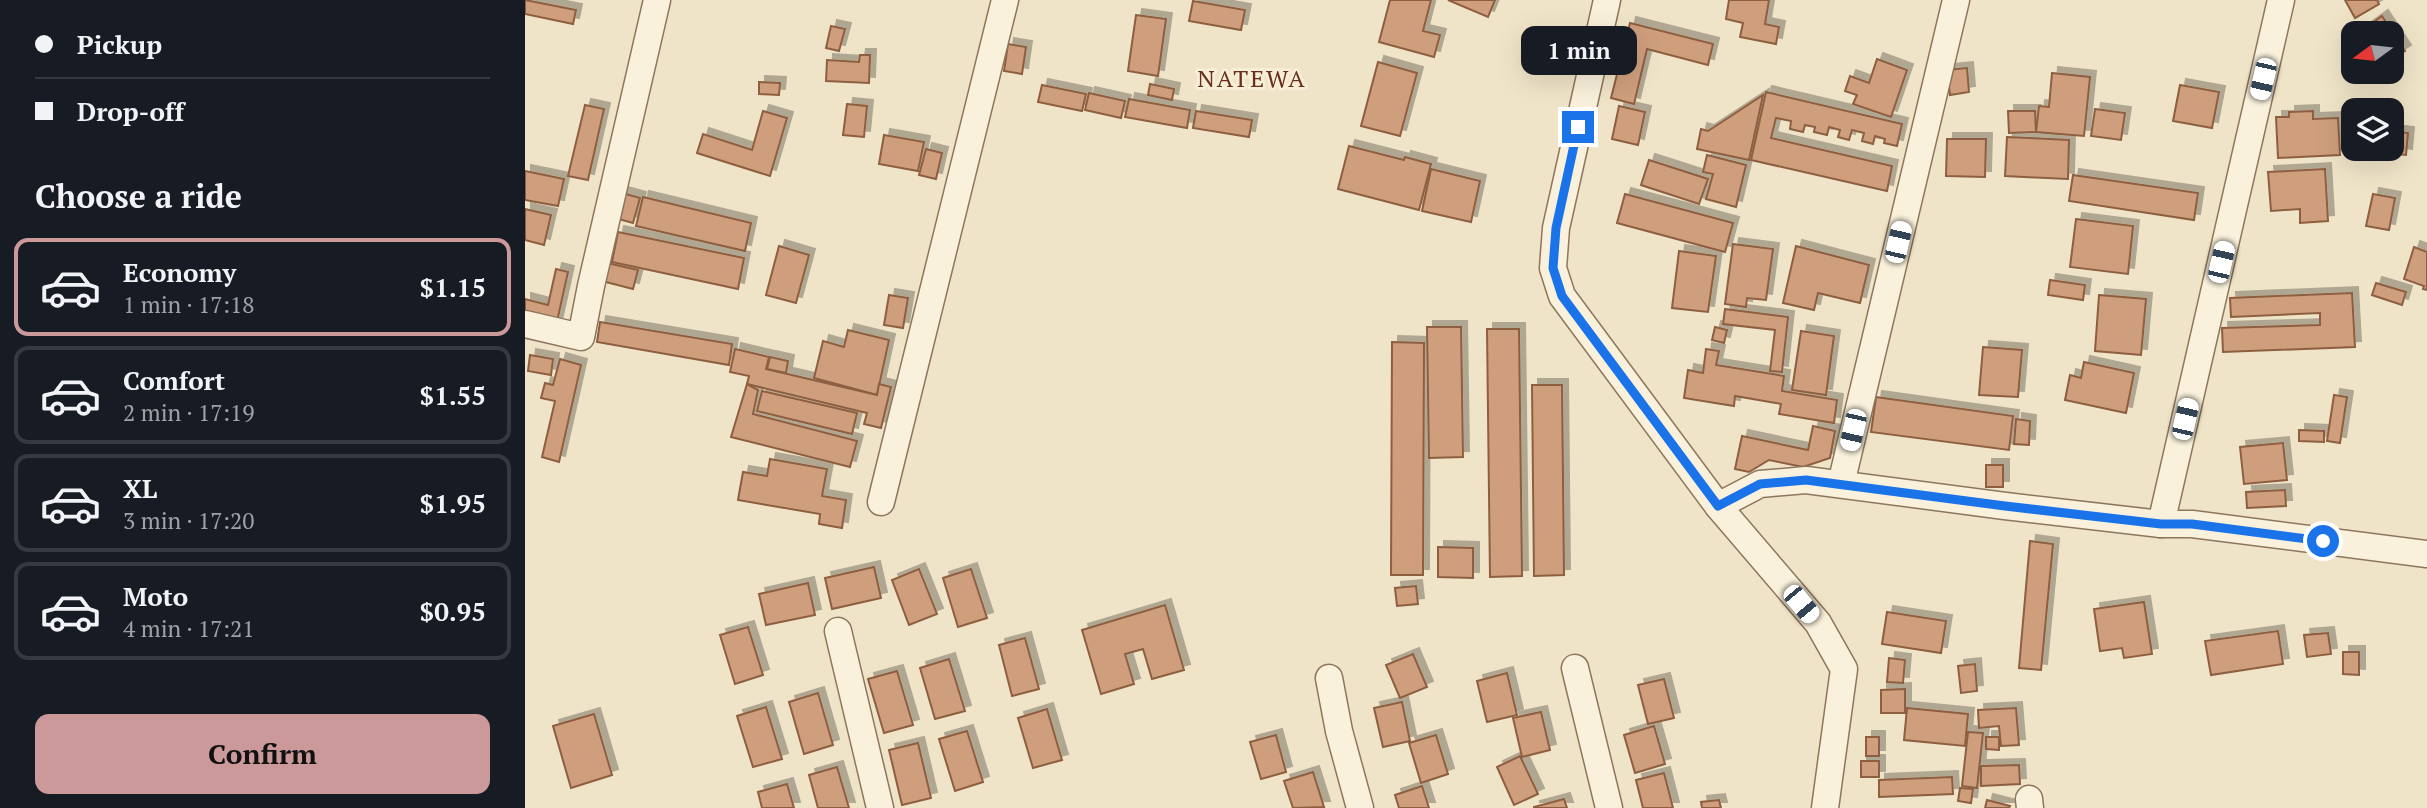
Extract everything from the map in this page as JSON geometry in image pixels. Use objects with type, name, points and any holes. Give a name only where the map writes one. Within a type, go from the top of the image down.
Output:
[{"type":"street","points":[[525,324],[581,337],[657,0]]},
{"type":"street","points":[[881,502],[1005,0]]},
{"type":"street","points":[[1607,0],[1556,228],[1553,268],[1562,296],[1718,506],[1818,623],[1844,669],[1825,808]]},
{"type":"street","points":[[1841,484],[1956,0]]},
{"type":"street","points":[[2161,524],[2281,0]]},
{"type":"street","points":[[1718,506],[1760,484],[1806,480],[2427,554]]},
{"type":"street","points":[[838,631],[880,808]]},
{"type":"street","points":[[1575,668],[1609,808]]},
{"type":"street","points":[[1329,678],[1339,731],[1360,808]]},
{"type":"building","points":[[525,0],[576,10],[573,24],[525,14]]},
{"type":"building","points":[[1390,0],[1431,0],[1423,31],[1440,35],[1434,57],[1379,42]]},
{"type":"building","points":[[1448,0],[1495,0],[1488,17]]},
{"type":"building","points":[[1729,0],[1769,0],[1765,24],[1779,27],[1776,44],[1740,37],[1743,23],[1726,19]]},
{"type":"building","points":[[2345,0],[2377,0],[2379,4],[2355,18]]},
{"type":"building","points":[[1193,1],[1245,10],[1241,30],[1189,21]]},
{"type":"building","points":[[1136,15],[1166,19],[1158,76],[1128,71]]},
{"type":"building","points":[[1630,23],[1713,44],[1708,65],[1647,49],[1634,104],[1611,98]]},
{"type":"building","points":[[831,26],[845,29],[839,51],[826,48]]},
{"type":"building","points":[[1008,44],[1026,47],[1022,74],[1004,71]]},
{"type":"building","points":[[860,55],[870,55],[869,83],[826,81],[827,60],[859,62]]},
{"type":"building","points":[[1877,59],[1907,70],[1891,117],[1853,104],[1857,95],[1845,91],[1850,76],[1869,83]]},
{"type":"building","points":[[1378,62],[1417,73],[1400,136],[1361,126]]},
{"type":"building","points":[[1967,68],[1969,92],[1950,95],[1947,70]]},
{"type":"building","points":[[2052,73],[2090,77],[2084,136],[2036,132],[2039,106],[2049,107]]},
{"type":"building","points":[[759,82],[780,83],[779,95],[759,94]]},
{"type":"building","points":[[1150,84],[1174,89],[1172,100],[1148,95]]},
{"type":"building","points":[[1042,85],[1086,94],[1082,111],[1038,102]]},
{"type":"building","points":[[2180,85],[2219,92],[2212,128],[2173,121]]},
{"type":"building","points":[[1766,92],[1902,124],[1897,146],[1884,143],[1885,139],[1875,136],[1873,144],[1862,141],[1864,133],[1852,130],[1849,140],[1838,137],[1840,130],[1829,127],[1827,135],[1814,132],[1815,127],[1805,125],[1803,132],[1790,129],[1791,121],[1776,118],[1771,138],[1892,166],[1887,191],[1751,160]]},
{"type":"building","points":[[1089,93],[1125,101],[1121,118],[1085,110]]},
{"type":"building","points":[[1763,95],[1749,160],[1697,149],[1701,129],[1708,131]]},
{"type":"building","points":[[1129,99],[1190,110],[1187,128],[1125,117]]},
{"type":"building","points":[[847,104],[867,106],[864,137],[843,135]]},
{"type":"building","points":[[585,105],[604,109],[588,180],[568,176]]},
{"type":"building","points":[[1619,106],[1645,112],[1638,145],[1612,139]]},
{"type":"building","points":[[2095,109],[2125,113],[2121,140],[2091,136]]},
{"type":"building","points":[[763,111],[787,118],[770,176],[697,153],[703,134],[752,150]]},
{"type":"building","points":[[1196,111],[1252,120],[1249,137],[1193,128]]},
{"type":"building","points":[[2008,111],[2035,111],[2036,132],[2009,133]]},
{"type":"building","points":[[2313,111],[2313,119],[2338,118],[2340,155],[2278,158],[2276,117],[2289,117],[2289,112]]},
{"type":"building","points":[[2404,132],[2408,133],[2404,155]]},
{"type":"building","points":[[884,135],[924,142],[918,171],[879,164]]},
{"type":"building","points":[[2007,137],[2069,140],[2068,179],[2005,176]]},
{"type":"building","points":[[1947,139],[1986,139],[1985,177],[1946,176]]},
{"type":"building","points":[[1349,146],[1431,164],[1419,210],[1338,189]]},
{"type":"building","points":[[926,149],[942,153],[936,179],[919,175]]},
{"type":"building","points":[[1707,155],[1746,165],[1736,207],[1706,199],[1713,174],[1703,172]]},
{"type":"building","points":[[1649,160],[1708,179],[1699,204],[1641,185]]},
{"type":"building","points":[[1431,169],[1480,181],[1471,222],[1422,211]]},
{"type":"building","points":[[2325,169],[2328,221],[2300,223],[2300,209],[2271,211],[2268,172]]},
{"type":"building","points":[[525,171],[564,179],[558,206],[525,200]]},
{"type":"building","points":[[2073,175],[2198,193],[2194,220],[2069,201]]},
{"type":"building","points":[[622,193],[640,198],[633,223],[615,218]]},
{"type":"building","points":[[1625,194],[1733,223],[1725,252],[1617,223]]},
{"type":"building","points":[[2373,194],[2395,198],[2389,230],[2366,226]]},
{"type":"building","points":[[643,197],[751,223],[745,251],[636,226]]},
{"type":"building","points":[[525,209],[551,215],[544,245],[525,240]]},
{"type":"building","points":[[2076,219],[2133,226],[2128,274],[2070,267]]},
{"type":"building","points":[[618,232],[744,258],[738,289],[612,262]]},
{"type":"building","points":[[1733,244],[1773,249],[1766,300],[1747,298],[1746,307],[1725,304]]},
{"type":"building","points":[[779,246],[809,255],[796,303],[766,295]]},
{"type":"building","points":[[1796,246],[1869,265],[1860,303],[1818,293],[1814,310],[1783,303]]},
{"type":"building","points":[[2414,247],[2427,252],[2427,290],[2423,289],[2424,286],[2404,279]]},
{"type":"building","points":[[1679,251],[1716,256],[1708,312],[1672,308]]},
{"type":"building","points":[[607,263],[638,270],[633,289],[602,281]]},
{"type":"building","points":[[556,269],[568,272],[556,326],[525,319],[525,299],[548,305]]},
{"type":"building","points":[[2050,280],[2085,285],[2083,300],[2048,295]]},
{"type":"building","points":[[2376,283],[2406,292],[2402,305],[2372,295]]},
{"type":"building","points":[[2352,293],[2355,347],[2223,352],[2222,328],[2320,325],[2320,313],[2231,317],[2230,298]]},
{"type":"building","points":[[889,295],[908,298],[903,328],[884,325]]},
{"type":"building","points":[[2099,295],[2146,299],[2141,355],[2095,351]]},
{"type":"building","points":[[1725,309],[1788,317],[1782,372],[1770,371],[1775,330],[1723,324]]},
{"type":"building","points":[[600,322],[732,344],[729,365],[597,342]]},
{"type":"building","points":[[1427,327],[1461,327],[1463,457],[1429,458]]},
{"type":"building","points":[[1715,327],[1727,330],[1724,343],[1712,340]]},
{"type":"building","points":[[1487,329],[1519,329],[1522,576],[1490,577]]},
{"type":"building","points":[[848,330],[889,340],[877,395],[814,378],[823,341],[844,347]]},
{"type":"building","points":[[1801,331],[1834,336],[1826,395],[1792,390]]},
{"type":"building","points":[[1392,342],[1424,343],[1423,575],[1391,575]]},
{"type":"building","points":[[1983,347],[2022,350],[2018,397],[1979,395]]},
{"type":"building","points":[[735,349],[769,357],[766,369],[877,395],[879,384],[891,387],[881,428],[864,424],[867,413],[747,384],[749,376],[730,372]]},
{"type":"building","points":[[1706,349],[1719,351],[1716,365],[1784,376],[1782,391],[1837,400],[1834,423],[1779,414],[1781,404],[1735,396],[1734,406],[1684,398],[1688,370],[1703,373]]},
{"type":"building","points":[[530,355],[553,359],[551,375],[528,371]]},
{"type":"building","points":[[770,357],[788,361],[786,373],[767,369]]},
{"type":"building","points":[[560,359],[581,365],[559,462],[542,457],[555,401],[541,398],[545,383],[553,385]]},
{"type":"building","points":[[2084,362],[2134,373],[2126,413],[2065,400],[2070,375],[2081,378]]},
{"type":"building","points":[[747,384],[758,390],[753,414],[857,441],[850,467],[731,437]]},
{"type":"building","points":[[1532,385],[1562,385],[1564,575],[1534,576]]},
{"type":"building","points":[[762,391],[857,413],[852,434],[757,411]]},
{"type":"building","points":[[2334,395],[2347,397],[2340,443],[2327,441]]},
{"type":"building","points":[[1876,397],[2013,416],[2009,450],[1871,432]]},
{"type":"building","points":[[2016,419],[2030,421],[2029,445],[2014,444]]},
{"type":"building","points":[[1813,426],[1835,431],[1830,458],[1803,467],[1769,460],[1749,472],[1735,469],[1742,436],[1808,450]]},
{"type":"building","points":[[2299,430],[2324,431],[2324,442],[2299,441]]},
{"type":"building","points":[[2283,443],[2287,480],[2244,484],[2240,447]]},
{"type":"building","points":[[770,459],[827,469],[822,496],[846,500],[842,528],[819,524],[820,514],[738,500],[743,472],[767,476]]},
{"type":"building","points":[[1986,465],[2003,465],[2003,487],[1986,487]]},
{"type":"building","points":[[2285,490],[2286,506],[2247,508],[2246,492]]},
{"type":"building","points":[[2030,541],[2053,544],[2041,670],[2019,668]]},
{"type":"building","points":[[1438,547],[1473,548],[1473,578],[1438,577]]},
{"type":"building","points":[[874,567],[881,598],[832,609],[825,578]]},
{"type":"building","points":[[919,569],[937,614],[909,625],[892,580]]},
{"type":"building","points":[[971,569],[987,618],[958,627],[943,578]]},
{"type":"building","points":[[808,583],[815,615],[766,625],[759,594]]},
{"type":"building","points":[[1416,586],[1418,604],[1397,606],[1395,588]]},
{"type":"building","points":[[2144,602],[2152,654],[2124,658],[2122,648],[2100,651],[2094,609]]},
{"type":"building","points":[[1165,605],[1184,670],[1152,679],[1143,649],[1125,654],[1134,684],[1101,694],[1082,630]]},
{"type":"building","points":[[1887,612],[1946,621],[1941,653],[1882,644]]},
{"type":"building","points":[[748,627],[763,675],[735,684],[720,635]]},
{"type":"building","points":[[2278,631],[2283,664],[2211,675],[2205,641]]},
{"type":"building","points":[[2328,633],[2331,654],[2307,657],[2304,635]]},
{"type":"building","points":[[1025,638],[1039,689],[1012,696],[999,645]]},
{"type":"building","points":[[2343,652],[2359,652],[2359,675],[2343,674]]},
{"type":"building","points":[[1413,654],[1427,687],[1400,698],[1386,665]]},
{"type":"building","points":[[1889,658],[1905,660],[1903,683],[1887,682]]},
{"type":"building","points":[[949,659],[965,711],[935,719],[920,668]]},
{"type":"building","points":[[1975,664],[1977,691],[1961,693],[1958,666]]},
{"type":"building","points":[[897,671],[913,725],[884,733],[868,679]]},
{"type":"building","points":[[1507,673],[1517,715],[1487,722],[1477,681]]},
{"type":"building","points":[[1664,679],[1674,718],[1648,724],[1638,685]]},
{"type":"building","points":[[1905,689],[1905,713],[1881,713],[1881,690]]},
{"type":"building","points":[[818,693],[833,745],[804,754],[789,702]]},
{"type":"building","points":[[1402,702],[1410,741],[1383,747],[1374,708]]},
{"type":"building","points":[[766,707],[782,759],[753,767],[737,716]]},
{"type":"building","points":[[1907,708],[1968,714],[1965,746],[1904,740]]},
{"type":"building","points":[[2016,708],[2019,745],[2001,746],[1999,726],[1979,728],[1978,710]]},
{"type":"building","points":[[1047,709],[1062,760],[1033,768],[1018,718]]},
{"type":"building","points":[[1541,712],[1550,750],[1522,757],[1513,718]]},
{"type":"building","points":[[594,714],[612,775],[571,788],[553,726]]},
{"type":"building","points":[[1654,726],[1665,764],[1635,773],[1624,735]]},
{"type":"building","points":[[967,731],[983,782],[955,791],[939,739]]},
{"type":"building","points":[[1968,732],[1983,733],[1977,788],[1962,786]]},
{"type":"building","points":[[1276,735],[1286,772],[1261,779],[1250,742]]},
{"type":"building","points":[[1436,735],[1448,774],[1421,783],[1409,743]]},
{"type":"building","points":[[1866,737],[1879,737],[1879,756],[1866,756]]},
{"type":"building","points":[[1986,737],[1999,737],[1999,750],[1986,749]]},
{"type":"building","points":[[918,743],[931,798],[902,805],[889,750]]},
{"type":"building","points":[[1520,756],[1538,794],[1514,805],[1497,767]]},
{"type":"building","points":[[1861,761],[1879,761],[1879,777],[1861,777]]},
{"type":"building","points":[[2019,765],[2020,784],[1981,786],[1981,766]]},
{"type":"building","points":[[837,767],[849,808],[818,808],[809,775]]},
{"type":"building","points":[[1313,772],[1324,807],[1293,808],[1284,781]]},
{"type":"building","points":[[1664,773],[1673,808],[1643,808],[1636,780]]},
{"type":"building","points":[[1952,777],[1953,794],[1879,797],[1879,780]]},
{"type":"building","points":[[787,784],[794,808],[762,808],[758,792]]},
{"type":"building","points":[[1422,786],[1429,808],[1399,808],[1395,795]]},
{"type":"building","points":[[1960,788],[1973,789],[1971,803],[1958,801]]},
{"type":"building","points":[[1564,799],[1567,808],[1534,808],[1534,807]]},
{"type":"building","points":[[1719,800],[1721,808],[1702,808],[1701,802]]},
{"type":"building","points":[[1987,800],[2010,806],[1985,808]]},
{"type":"district","name":"NATEWA","points":[[1252,79]]},
{"type":"route","points":[[1578,127],[1556,228],[1553,268],[1562,296],[1718,506],[1760,484],[1806,480],[2005,506],[2161,524],[2192,524],[2323,541]]}]
